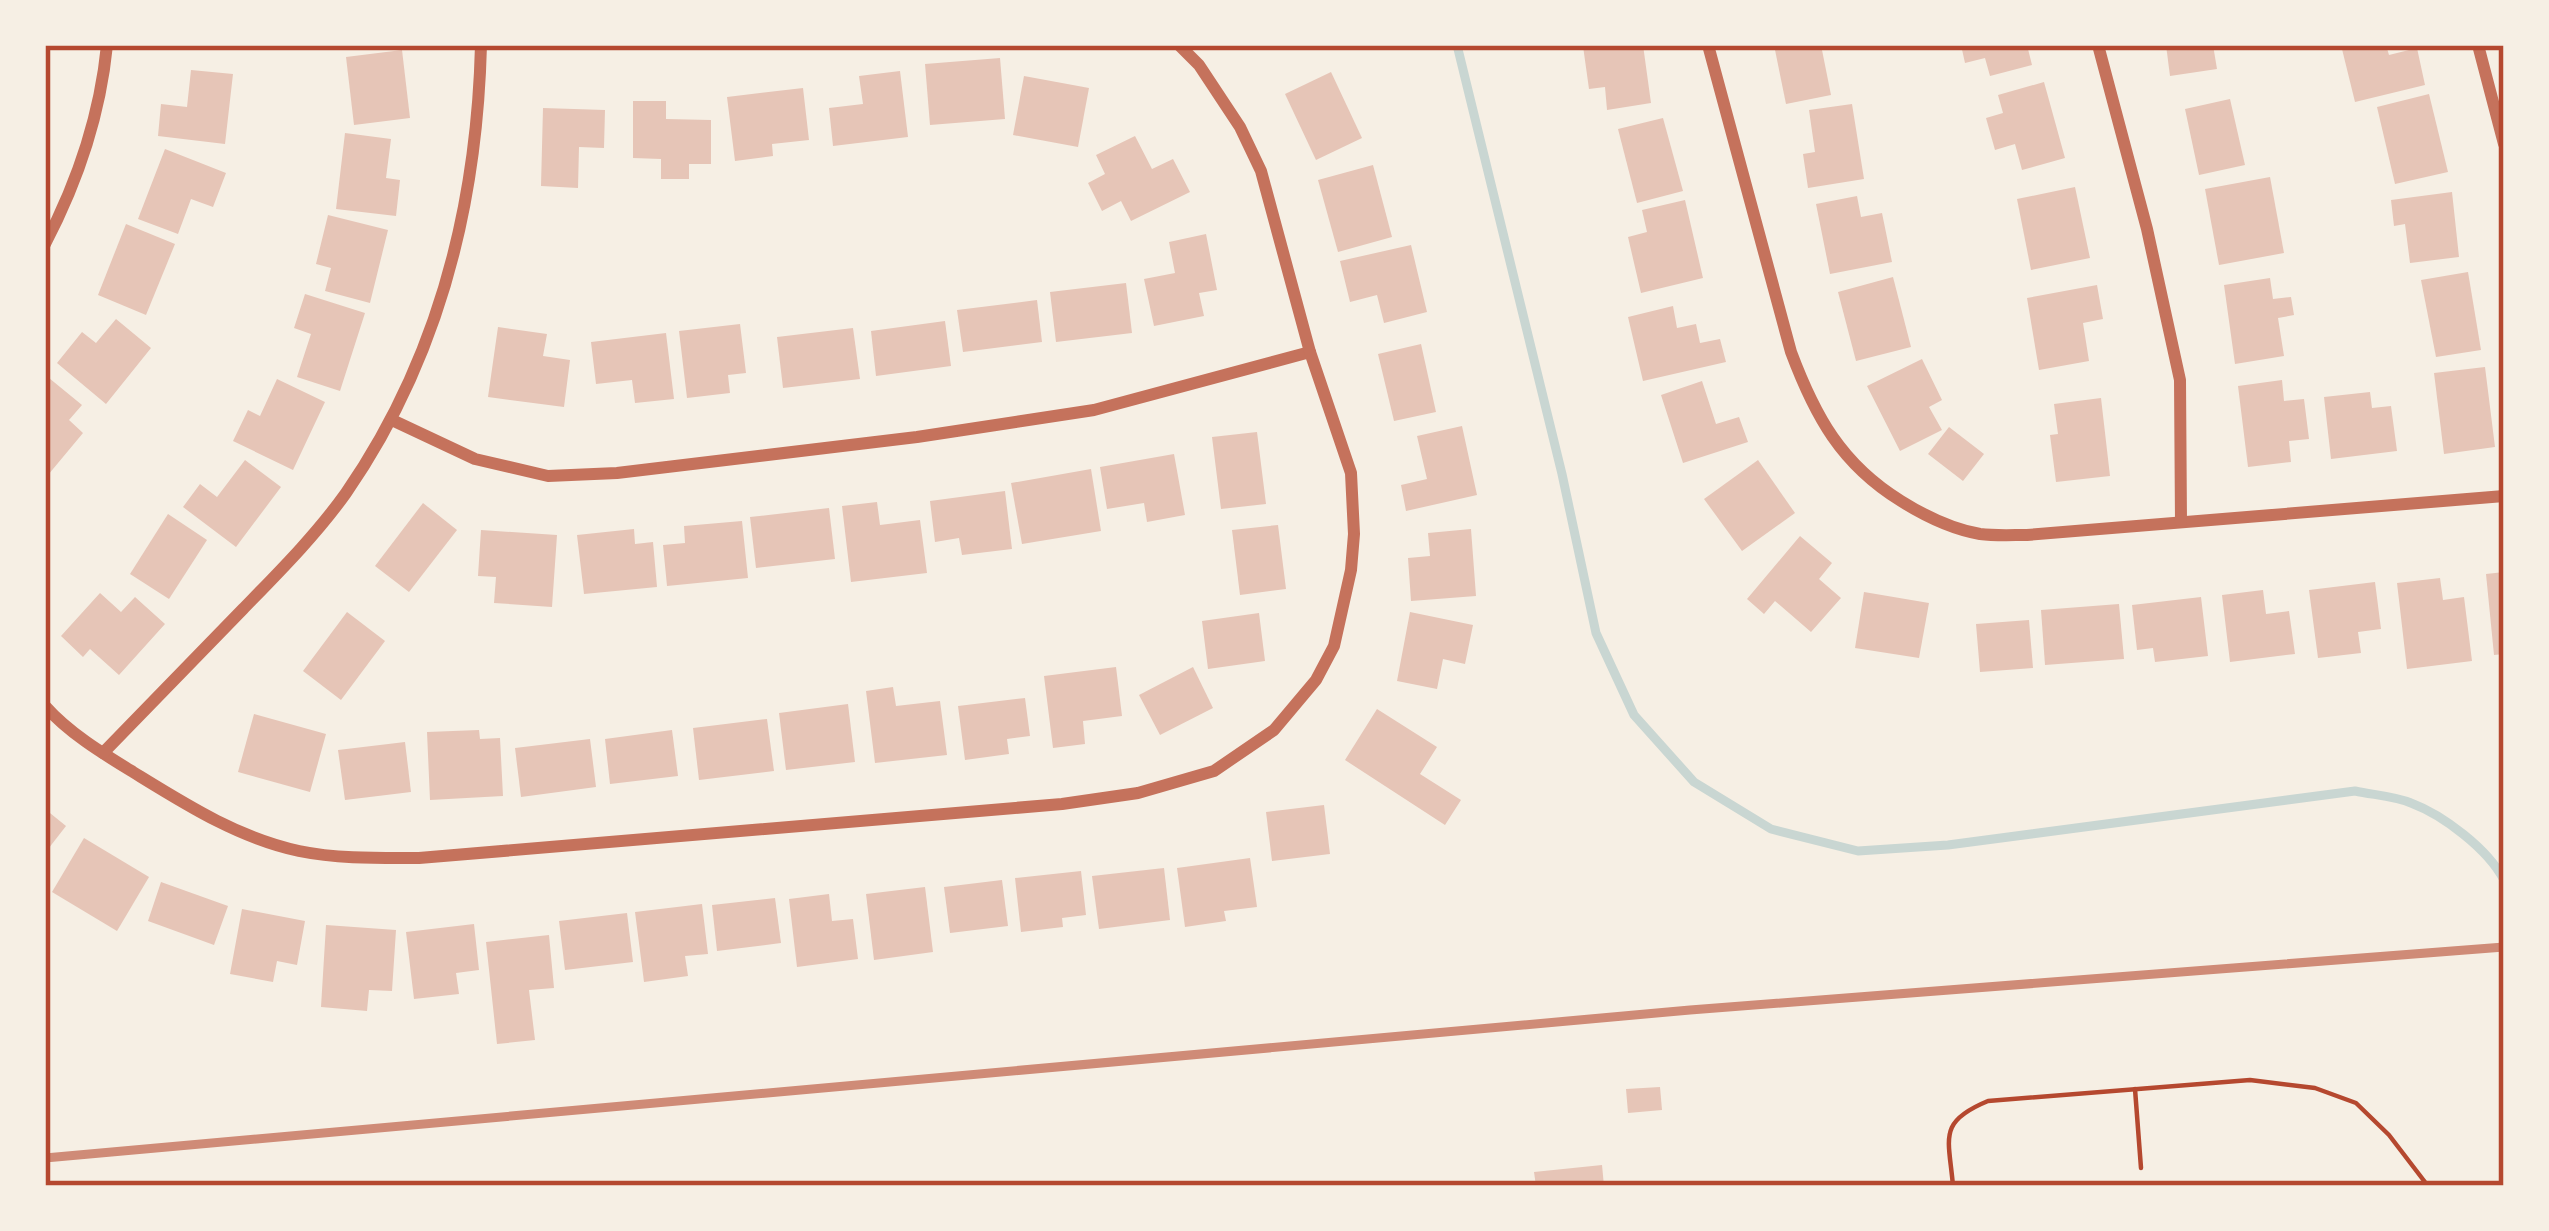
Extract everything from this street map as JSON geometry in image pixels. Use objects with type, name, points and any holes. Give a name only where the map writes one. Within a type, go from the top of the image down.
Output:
[{"type":"street","points":[[45,244],[90,139],[104,82],[107,45]]},
{"type":"street","points":[[103,753],[305,545],[392,420],[457,247],[472,175],[481,45]]},
{"type":"street","points":[[45,706],[103,753],[230,827],[298,851],[377,858],[1062,804],[1138,793],[1214,771],[1274,730],[1316,680],[1334,646],[1354,534],[1351,472],[1310,352],[1261,171],[1220,96],[1179,45]]},
{"type":"street","points":[[1708,45],[1807,396],[1842,452],[1876,485],[1920,513],[1983,535],[2027,535],[2504,496]]},
{"type":"street","points":[[2098,45],[2147,229],[2180,380],[2181,522]]},
{"type":"street","points":[[2478,45],[2504,143]]},
{"type":"street","points":[[392,420],[475,459],[548,476],[617,473],[1094,410],[1310,352]]},
{"type":"path","points":[[1953,1186],[1952,1124],[1962,1112],[1988,1101],[2250,1080],[2315,1088],[2356,1103],[2389,1135],[2428,1186]]},
{"type":"path","points":[[2135,1089],[2141,1168]]},
{"type":"building","points":[[1643,45],[1651,103],[1607,110],[1605,87],[1589,89],[1583,46]]},
{"type":"building","points":[[1774,45],[1821,45],[1831,95],[1786,104]]},
{"type":"building","points":[[1961,45],[2027,45],[2032,65],[1990,76],[1985,58],[1965,63]]},
{"type":"building","points":[[2166,45],[2213,45],[2217,69],[2170,76]]},
{"type":"building","points":[[2341,45],[2386,45],[2389,55],[2417,48],[2425,85],[2355,102]]},
{"type":"building","points":[[402,50],[410,118],[354,125],[346,57]]},
{"type":"building","points":[[1000,58],[1005,119],[930,125],[925,64]]},
{"type":"building","points":[[191,70],[233,74],[225,144],[158,136],[161,104],[187,107]]},
{"type":"building","points":[[900,71],[908,137],[833,146],[829,108],[863,104],[859,76]]},
{"type":"building","points":[[1331,72],[1362,138],[1316,160],[1285,94]]},
{"type":"building","points":[[1024,76],[1089,88],[1078,147],[1013,135]]},
{"type":"building","points":[[2044,82],[2065,158],[2022,170],[2015,144],[1995,150],[1986,118],[2003,113],[1998,95]]},
{"type":"building","points":[[803,88],[809,140],[772,144],[773,156],[735,161],[727,97]]},
{"type":"building","points":[[2429,94],[2448,172],[2395,184],[2377,107]]},
{"type":"building","points":[[2230,99],[2245,165],[2199,175],[2185,109]]},
{"type":"building","points":[[633,101],[666,101],[666,119],[711,120],[711,164],[689,164],[689,179],[661,179],[661,159],[633,158]]},
{"type":"building","points":[[1852,104],[1864,179],[1808,188],[1803,154],[1815,152],[1809,110]]},
{"type":"building","points":[[543,108],[605,110],[604,148],[579,147],[578,188],[541,186]]},
{"type":"building","points":[[1663,118],[1683,191],[1637,203],[1618,129]]},
{"type":"building","points":[[345,133],[391,139],[386,178],[400,180],[396,216],[336,209]]},
{"type":"building","points":[[1135,136],[1152,169],[1173,159],[1190,192],[1131,221],[1121,201],[1102,211],[1088,183],[1105,174],[1096,155]]},
{"type":"building","points":[[165,149],[226,173],[213,207],[191,199],[178,234],[138,219]]},
{"type":"building","points":[[1373,165],[1392,237],[1338,252],[1318,180]]},
{"type":"building","points":[[2270,177],[2284,253],[2219,265],[2205,189]]},
{"type":"building","points":[[2075,187],[2090,258],[2031,270],[2017,199]]},
{"type":"building","points":[[2452,192],[2459,257],[2410,263],[2405,224],[2394,226],[2391,200]]},
{"type":"building","points":[[1857,196],[1861,217],[1882,213],[1892,262],[1830,274],[1816,204]]},
{"type":"building","points":[[1685,200],[1703,278],[1641,293],[1628,237],[1647,232],[1642,210]]},
{"type":"building","points":[[328,215],[388,230],[370,303],[325,291],[331,268],[316,264]]},
{"type":"building","points":[[126,224],[175,244],[146,315],[98,295]]},
{"type":"building","points":[[1206,234],[1217,290],[1199,293],[1204,316],[1154,326],[1144,279],[1175,273],[1169,242]]},
{"type":"building","points":[[1411,245],[1427,312],[1384,323],[1377,295],[1350,302],[1340,261]]},
{"type":"building","points":[[2468,272],[2481,350],[2436,357],[2421,280]]},
{"type":"building","points":[[1893,277],[1911,347],[1856,361],[1838,292]]},
{"type":"building","points":[[2270,278],[2273,299],[2291,297],[2294,315],[2278,318],[2284,356],[2235,364],[2224,285]]},
{"type":"building","points":[[1126,283],[1132,333],[1056,342],[1050,292]]},
{"type":"building","points":[[2097,285],[2103,319],[2083,323],[2089,361],[2039,370],[2027,298]]},
{"type":"building","points":[[305,294],[365,313],[340,391],[297,377],[311,334],[294,328]]},
{"type":"building","points":[[1037,300],[1042,342],[963,352],[957,310]]},
{"type":"building","points":[[1673,306],[1677,328],[1696,324],[1700,343],[1720,339],[1726,362],[1643,381],[1628,317]]},
{"type":"building","points":[[116,319],[151,348],[106,404],[57,363],[82,332],[96,343]]},
{"type":"building","points":[[945,321],[951,366],[876,376],[871,331]]},
{"type":"building","points":[[740,324],[746,373],[728,375],[730,393],[687,398],[679,331]]},
{"type":"building","points":[[498,327],[547,334],[543,356],[570,360],[564,407],[488,397]]},
{"type":"building","points":[[853,328],[860,379],[783,388],[777,337]]},
{"type":"building","points":[[666,333],[674,399],[635,403],[632,380],[596,384],[591,342]]},
{"type":"building","points":[[1421,344],[1436,412],[1394,421],[1378,354]]},
{"type":"building","points":[[1922,359],[1942,400],[1929,407],[1942,430],[1900,451],[1867,386]]},
{"type":"building","points":[[2485,367],[2495,447],[2444,454],[2434,373]]},
{"type":"building","points":[[49,378],[82,405],[69,420],[83,433],[48,475],[45,383]]},
{"type":"building","points":[[277,379],[325,402],[293,470],[233,441],[248,410],[260,416]]},
{"type":"building","points":[[2282,380],[2284,401],[2304,399],[2309,439],[2289,441],[2291,462],[2248,467],[2238,386]]},
{"type":"building","points":[[1702,381],[1716,424],[1739,417],[1748,442],[1683,463],[1661,395]]},
{"type":"building","points":[[2370,392],[2372,408],[2391,406],[2397,451],[2331,459],[2324,397]]},
{"type":"building","points":[[2101,398],[2110,476],[2056,482],[2050,435],[2058,434],[2054,404]]},
{"type":"building","points":[[1462,426],[1477,495],[1406,511],[1401,485],[1427,479],[1417,436]]},
{"type":"building","points":[[1949,427],[1984,454],[1963,481],[1928,454]]},
{"type":"building","points":[[1257,432],[1266,504],[1221,509],[1212,437]]},
{"type":"building","points":[[1174,454],[1185,515],[1147,522],[1144,503],[1107,509],[1100,467]]},
{"type":"building","points":[[245,460],[281,487],[236,547],[183,507],[200,484],[217,497]]},
{"type":"building","points":[[1758,460],[1795,513],[1742,551],[1704,499]]},
{"type":"building","points":[[1091,469],[1101,531],[1022,544],[1011,483]]},
{"type":"building","points":[[1005,491],[1012,549],[962,555],[959,538],[935,542],[930,501]]},
{"type":"building","points":[[877,502],[880,525],[920,520],[927,573],[851,582],[842,506]]},
{"type":"building","points":[[423,503],[457,530],[409,592],[375,566]]},
{"type":"building","points":[[829,508],[835,559],[756,568],[750,517]]},
{"type":"building","points":[[168,514],[207,540],[169,599],[130,574]]},
{"type":"building","points":[[742,521],[748,578],[667,586],[663,545],[685,543],[684,526]]},
{"type":"building","points":[[1278,525],[1286,589],[1240,595],[1232,530]]},
{"type":"building","points":[[634,529],[635,544],[653,542],[657,587],[584,594],[577,535]]},
{"type":"building","points":[[1471,529],[1476,596],[1411,601],[1408,558],[1430,556],[1428,533]]},
{"type":"building","points":[[481,530],[557,535],[552,607],[494,603],[496,577],[478,576]]},
{"type":"building","points":[[1800,536],[1832,563],[1819,579],[1841,598],[1811,632],[1775,601],[1764,614],[1747,599]]},
{"type":"building","points":[[2504,572],[2504,654],[2494,655],[2486,574]]},
{"type":"building","points":[[2440,578],[2443,600],[2464,597],[2472,661],[2407,669],[2397,583]]},
{"type":"building","points":[[2375,582],[2381,629],[2358,632],[2361,653],[2318,658],[2309,590]]},
{"type":"building","points":[[2263,590],[2266,614],[2289,611],[2295,654],[2230,662],[2222,595]]},
{"type":"building","points":[[1864,592],[1929,603],[1919,658],[1855,648]]},
{"type":"building","points":[[100,593],[121,612],[135,597],[165,624],[119,675],[90,649],[83,657],[61,636]]},
{"type":"building","points":[[2201,597],[2208,656],[2155,662],[2153,648],[2137,650],[2132,605]]},
{"type":"building","points":[[2119,604],[2124,659],[2045,665],[2041,610]]},
{"type":"building","points":[[347,612],[385,641],[341,700],[303,671]]},
{"type":"building","points":[[1410,612],[1473,625],[1465,664],[1443,659],[1437,689],[1397,681]]},
{"type":"building","points":[[1259,613],[1265,661],[1208,669],[1202,621]]},
{"type":"building","points":[[2029,620],[2033,668],[1980,672],[1976,624]]},
{"type":"building","points":[[1116,667],[1122,716],[1083,721],[1085,744],[1053,748],[1044,676]]},
{"type":"building","points":[[1193,667],[1213,708],[1160,735],[1139,695]]},
{"type":"building","points":[[893,687],[896,706],[940,701],[947,755],[875,763],[866,691]]},
{"type":"building","points":[[1025,698],[1030,736],[1007,739],[1009,754],[965,760],[958,706]]},
{"type":"building","points":[[848,704],[855,762],[786,770],[779,713]]},
{"type":"building","points":[[1377,709],[1437,747],[1420,774],[1461,800],[1445,825],[1345,760]]},
{"type":"building","points":[[254,714],[326,734],[310,792],[238,772]]},
{"type":"building","points":[[767,719],[774,771],[699,780],[693,728]]},
{"type":"building","points":[[479,730],[480,739],[500,738],[503,796],[430,800],[427,732]]},
{"type":"building","points":[[672,730],[678,776],[610,784],[605,739]]},
{"type":"building","points":[[590,739],[596,787],[521,797],[515,748]]},
{"type":"building","points":[[405,742],[411,792],[345,800],[338,750]]},
{"type":"building","points":[[1324,805],[1330,854],[1272,861],[1266,812]]},
{"type":"building","points":[[45,809],[66,826],[45,853]]},
{"type":"building","points":[[84,838],[149,877],[117,931],[52,892]]},
{"type":"building","points":[[1250,858],[1257,907],[1224,911],[1226,921],[1185,927],[1177,868]]},
{"type":"building","points":[[1164,868],[1170,920],[1099,929],[1092,876]]},
{"type":"building","points":[[1081,871],[1086,915],[1062,918],[1063,927],[1021,932],[1015,878]]},
{"type":"building","points":[[1002,880],[1008,926],[950,933],[944,887]]},
{"type":"building","points":[[161,882],[228,906],[214,945],[148,921]]},
{"type":"building","points":[[925,887],[933,952],[874,960],[866,894]]},
{"type":"building","points":[[829,894],[832,921],[853,919],[858,959],[797,967],[789,899]]},
{"type":"building","points":[[775,898],[781,943],[717,951],[712,905]]},
{"type":"building","points":[[702,904],[708,954],[685,956],[688,976],[644,982],[635,912]]},
{"type":"building","points":[[242,909],[305,921],[297,965],[277,961],[273,982],[230,974]]},
{"type":"building","points":[[627,913],[633,962],[565,970],[559,921]]},
{"type":"building","points":[[474,924],[479,970],[456,973],[459,994],[414,999],[406,932]]},
{"type":"building","points":[[326,925],[396,930],[392,991],[369,990],[367,1011],[321,1007]]},
{"type":"building","points":[[549,935],[554,988],[529,990],[535,1040],[497,1044],[486,942]]},
{"type":"building","points":[[1660,1087],[1662,1110],[1628,1113],[1626,1089]]},
{"type":"building","points":[[1602,1165],[1604,1186],[1536,1186],[1534,1172]]},
{"type":"waterway","points":[[1457,45],[1596,633],[1634,715],[1694,782],[1771,829],[1858,851],[1948,845],[2355,791],[2424,808],[2464,834],[2504,880]]},
{"type":"railway","points":[[45,1158],[1690,1010],[2504,947]]}]
